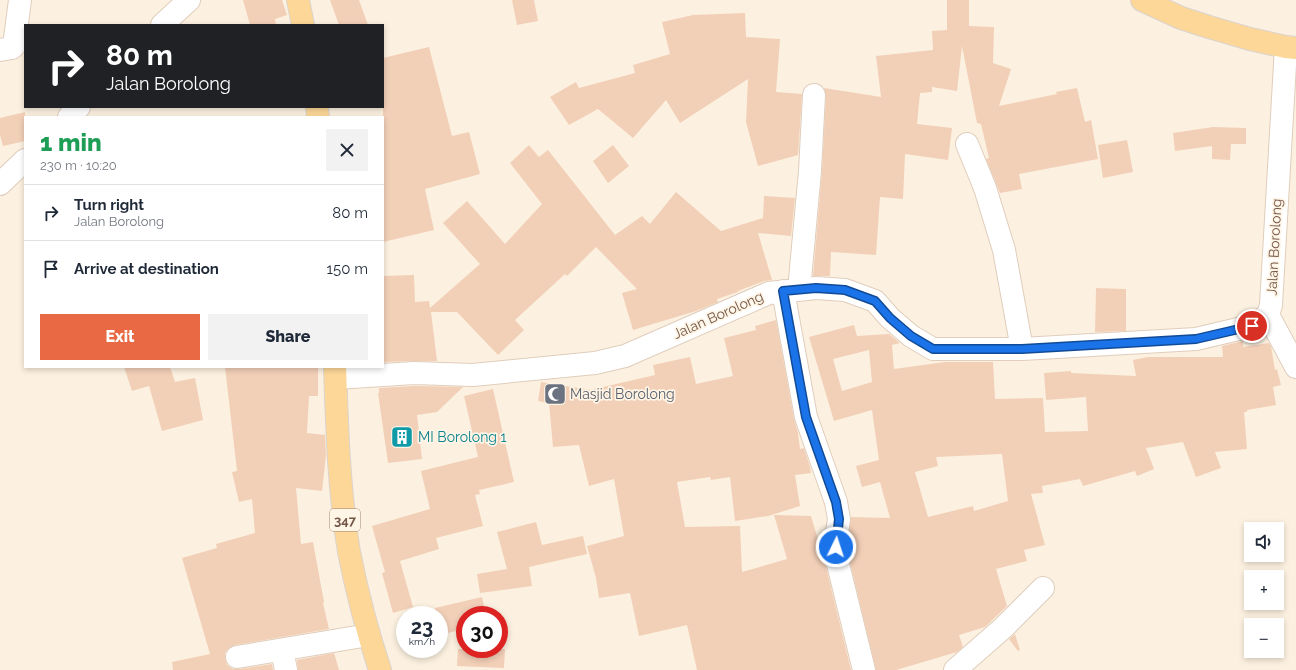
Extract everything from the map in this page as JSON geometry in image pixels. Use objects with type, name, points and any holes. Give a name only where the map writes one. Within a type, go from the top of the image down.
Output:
[{"type":"main road","points":[[298,0],[303,24]]},
{"type":"main road","points":[[1142,0],[1181,18],[1250,39],[1291,48]]},
{"type":"main road","name":"347","points":[[336,373],[340,477],[348,544],[369,635],[380,670]]},
{"type":"street","points":[[0,50],[12,48],[14,46],[20,0]]},
{"type":"street","points":[[163,24],[189,0]]},
{"type":"street","name":"Jalan Borolong","points":[[336,373],[473,375],[595,363],[625,356],[769,293],[816,288],[845,290],[875,301],[890,318],[911,336],[933,349],[1022,349],[1196,339],[1252,326],[1268,315],[1270,305],[1291,48]]},
{"type":"street","points":[[814,96],[810,171],[791,290],[806,417],[836,502],[839,519],[836,539],[836,556],[864,670]]},
{"type":"street","points":[[70,116],[78,108]]},
{"type":"street","points":[[967,144],[985,188],[1004,250],[1022,349]]},
{"type":"street","points":[[0,184],[24,161]]},
{"type":"street","points":[[1268,315],[1296,367]]},
{"type":"street","points":[[955,670],[1003,628],[1043,588]]},
{"type":"street","points":[[237,657],[284,660],[369,635]]},
{"type":"building","points":[[243,0],[282,0],[287,15],[275,19],[276,24],[250,24]]},
{"type":"building","points":[[330,0],[359,0],[368,24],[339,24]]},
{"type":"building","points":[[512,0],[534,0],[538,21],[517,25]]},
{"type":"building","points":[[947,0],[969,0],[969,26],[994,27],[993,63],[1011,69],[999,106],[1057,94],[1056,92],[1077,88],[1085,122],[1091,120],[1098,159],[1019,174],[1022,189],[1000,193],[986,159],[989,158],[981,124],[977,123],[962,46],[957,91],[932,87],[932,92],[920,93],[917,124],[952,128],[948,160],[905,154],[903,199],[880,197],[876,255],[831,252],[830,276],[813,276],[822,172],[826,96],[824,88],[881,97],[876,56],[933,50],[932,31],[947,30]]},
{"type":"building","points":[[745,13],[746,37],[780,39],[776,92],[802,94],[798,155],[758,166],[746,122],[748,79],[680,123],[666,100],[633,138],[598,109],[569,125],[550,97],[576,82],[579,88],[635,73],[633,65],[670,54],[662,22],[693,15]]},
{"type":"building","points":[[429,47],[452,136],[469,132],[480,174],[425,189],[434,230],[384,242],[383,108],[384,58]]},
{"type":"building","points":[[25,112],[24,141],[3,146],[0,135],[0,118]]},
{"type":"building","points":[[1213,127],[1246,128],[1246,144],[1231,144],[1230,160],[1212,159],[1212,146],[1175,151],[1173,133]]},
{"type":"building","points":[[1127,140],[1133,172],[1103,178],[1098,145]]},
{"type":"building","points":[[529,145],[539,157],[548,150],[615,235],[642,216],[650,224],[676,192],[721,231],[763,218],[764,196],[795,198],[791,236],[758,233],[772,280],[764,281],[717,299],[718,302],[696,311],[633,330],[622,293],[637,289],[596,247],[567,276],[565,274],[515,320],[524,330],[498,355],[457,312],[431,312],[437,361],[384,362],[384,276],[414,275],[415,302],[429,301],[430,308],[480,264],[443,223],[467,201],[505,244],[542,204],[510,163]]},
{"type":"building","points":[[613,145],[629,166],[608,183],[593,161]]},
{"type":"building","points":[[1096,288],[1126,289],[1126,331],[1095,332]]},
{"type":"building","points":[[776,320],[800,449],[804,448],[811,473],[795,475],[800,506],[768,516],[735,521],[730,477],[711,480],[710,477],[677,482],[685,527],[740,526],[742,572],[787,559],[774,515],[811,516],[825,563],[851,670],[697,670],[687,625],[639,636],[630,593],[599,598],[596,578],[587,546],[624,536],[614,479],[589,486],[579,445],[553,447],[549,403],[538,401],[541,382],[590,390],[655,375],[653,365],[690,357],[696,384],[733,376],[724,338],[756,330],[755,326]]},
{"type":"building","points":[[854,325],[857,336],[889,334],[900,343],[892,345],[894,369],[945,362],[993,362],[995,399],[1043,398],[1045,432],[1088,431],[1086,397],[1046,400],[1044,373],[1071,371],[1071,373],[1136,376],[1133,360],[1148,357],[1223,357],[1222,346],[1243,341],[1243,347],[1269,343],[1271,346],[1275,370],[1277,369],[1281,385],[1273,387],[1276,405],[1247,410],[1247,412],[1244,412],[1247,449],[1215,452],[1221,468],[1196,477],[1183,442],[1146,448],[1154,469],[1137,476],[1135,471],[1083,486],[1080,479],[1042,486],[1043,493],[1031,494],[1045,545],[1024,550],[1027,561],[996,569],[1007,606],[985,627],[959,635],[963,647],[957,652],[896,670],[876,670],[848,554],[851,517],[890,518],[880,482],[862,487],[856,466],[879,460],[872,410],[834,421],[809,337]],"holes":[[[869,350],[872,382],[842,391],[833,359]],[[1002,454],[1008,501],[974,511],[973,506],[928,517],[915,472],[938,466],[936,457]]]},
{"type":"building","points":[[124,368],[170,368],[175,382],[195,378],[203,420],[162,431],[149,386],[132,391]]},
{"type":"building","points":[[225,368],[318,368],[318,396],[309,396],[307,433],[325,435],[326,455],[322,491],[296,488],[301,544],[313,542],[329,629],[235,645],[229,648],[225,653],[227,665],[233,669],[272,664],[273,670],[173,670],[172,662],[210,654],[182,558],[217,548],[216,544],[255,533],[252,499],[239,502],[232,472],[237,471]]},
{"type":"building","name":"MI Borolong 1","points":[[414,386],[463,387],[437,412],[417,415],[422,459],[388,463],[378,393],[379,388]]},
{"type":"building","points":[[493,389],[514,482],[479,490],[480,494],[475,495],[483,526],[436,538],[439,549],[400,561],[413,606],[396,606],[396,612],[393,613],[382,573],[385,572],[372,526],[430,509],[421,471],[478,457],[464,396]]},
{"type":"building","points":[[536,522],[542,545],[583,536],[587,554],[529,567],[532,586],[480,593],[477,574],[507,569],[497,532]]},
{"type":"building","points":[[482,597],[484,606],[456,606],[456,631],[448,633],[448,606],[444,606]]},
{"type":"building","points":[[1015,634],[1020,650],[1018,651],[1009,639]]},
{"type":"building","points":[[334,653],[339,670],[298,670],[297,660]]},
{"type":"building","points":[[457,658],[505,658],[504,668],[457,666]]},
{"type":"place","name":"Masjid Borolong","points":[[555,394]]},
{"type":"place","name":"MI Borolong 1","points":[[402,437]]},
{"type":"route","points":[[836,547],[839,519],[836,502],[806,417],[783,291],[816,288],[845,290],[875,301],[890,318],[911,336],[933,349],[1022,349],[1196,339],[1252,326]]}]
